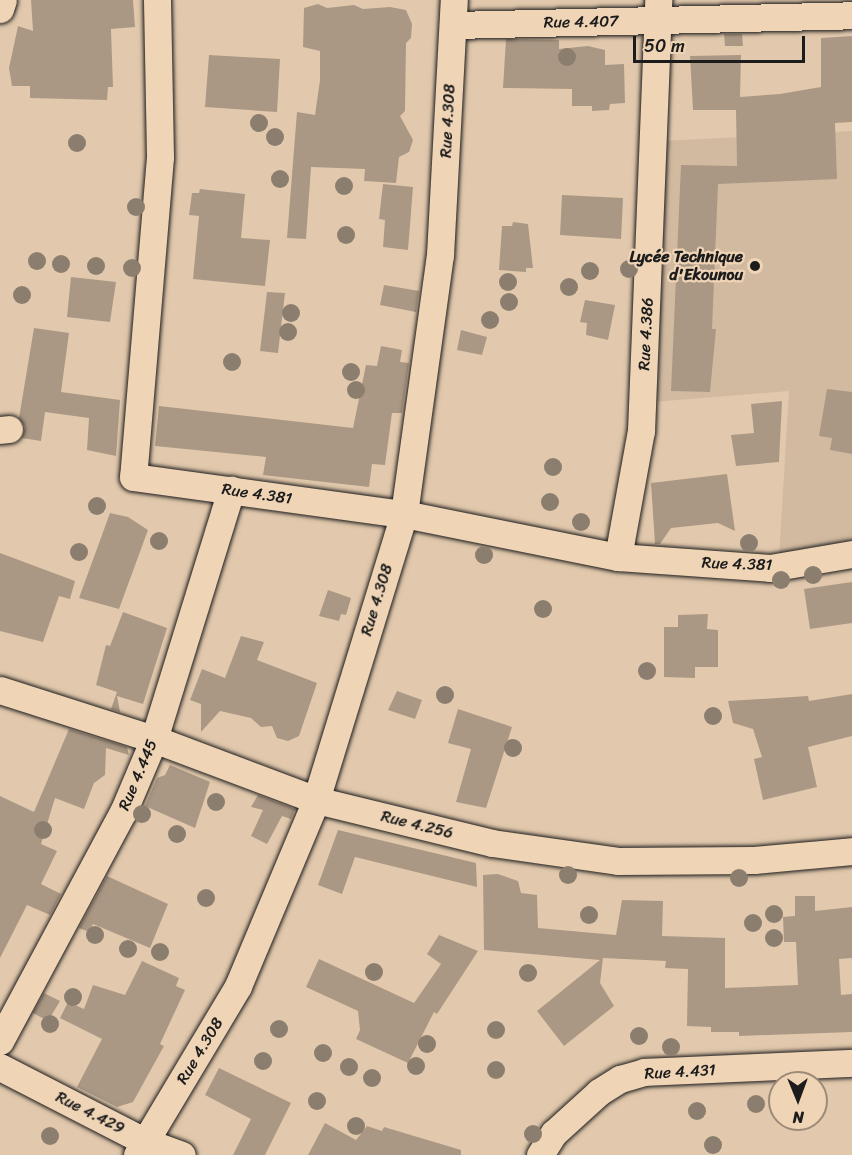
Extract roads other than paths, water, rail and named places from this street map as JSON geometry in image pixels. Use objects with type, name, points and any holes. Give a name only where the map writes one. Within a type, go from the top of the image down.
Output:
[{"type":"street","points":[[0,9],[3,0]]},
{"type":"street","name":"Rue 4.381","points":[[156,0],[160,157],[133,477],[404,514],[618,557],[770,568],[852,554]]},
{"type":"street","name":"Rue 4.407","points":[[454,12],[658,10],[852,15]]},
{"type":"street","name":"Rue 4.386","points":[[618,557],[641,431],[658,10]]},
{"type":"street","name":"Rue 4.308","points":[[142,1148],[238,986],[316,800],[404,514],[440,255],[454,12]]},
{"type":"street","name":"Rue 4.445","points":[[0,1041],[112,832],[154,739],[231,490]]},
{"type":"street","name":"Rue 4.256","points":[[0,690],[154,739],[316,800],[492,843],[618,861],[754,860],[852,851]]},
{"type":"street","name":"Rue 4.431","points":[[540,1155],[554,1133],[598,1092],[644,1072],[852,1063]]},
{"type":"street","name":"Rue 4.429","points":[[0,1067],[142,1148],[182,1155]]},
{"type":"place","name":"Lycée Technique d'Ekounou","points":[[755,266]]}]
